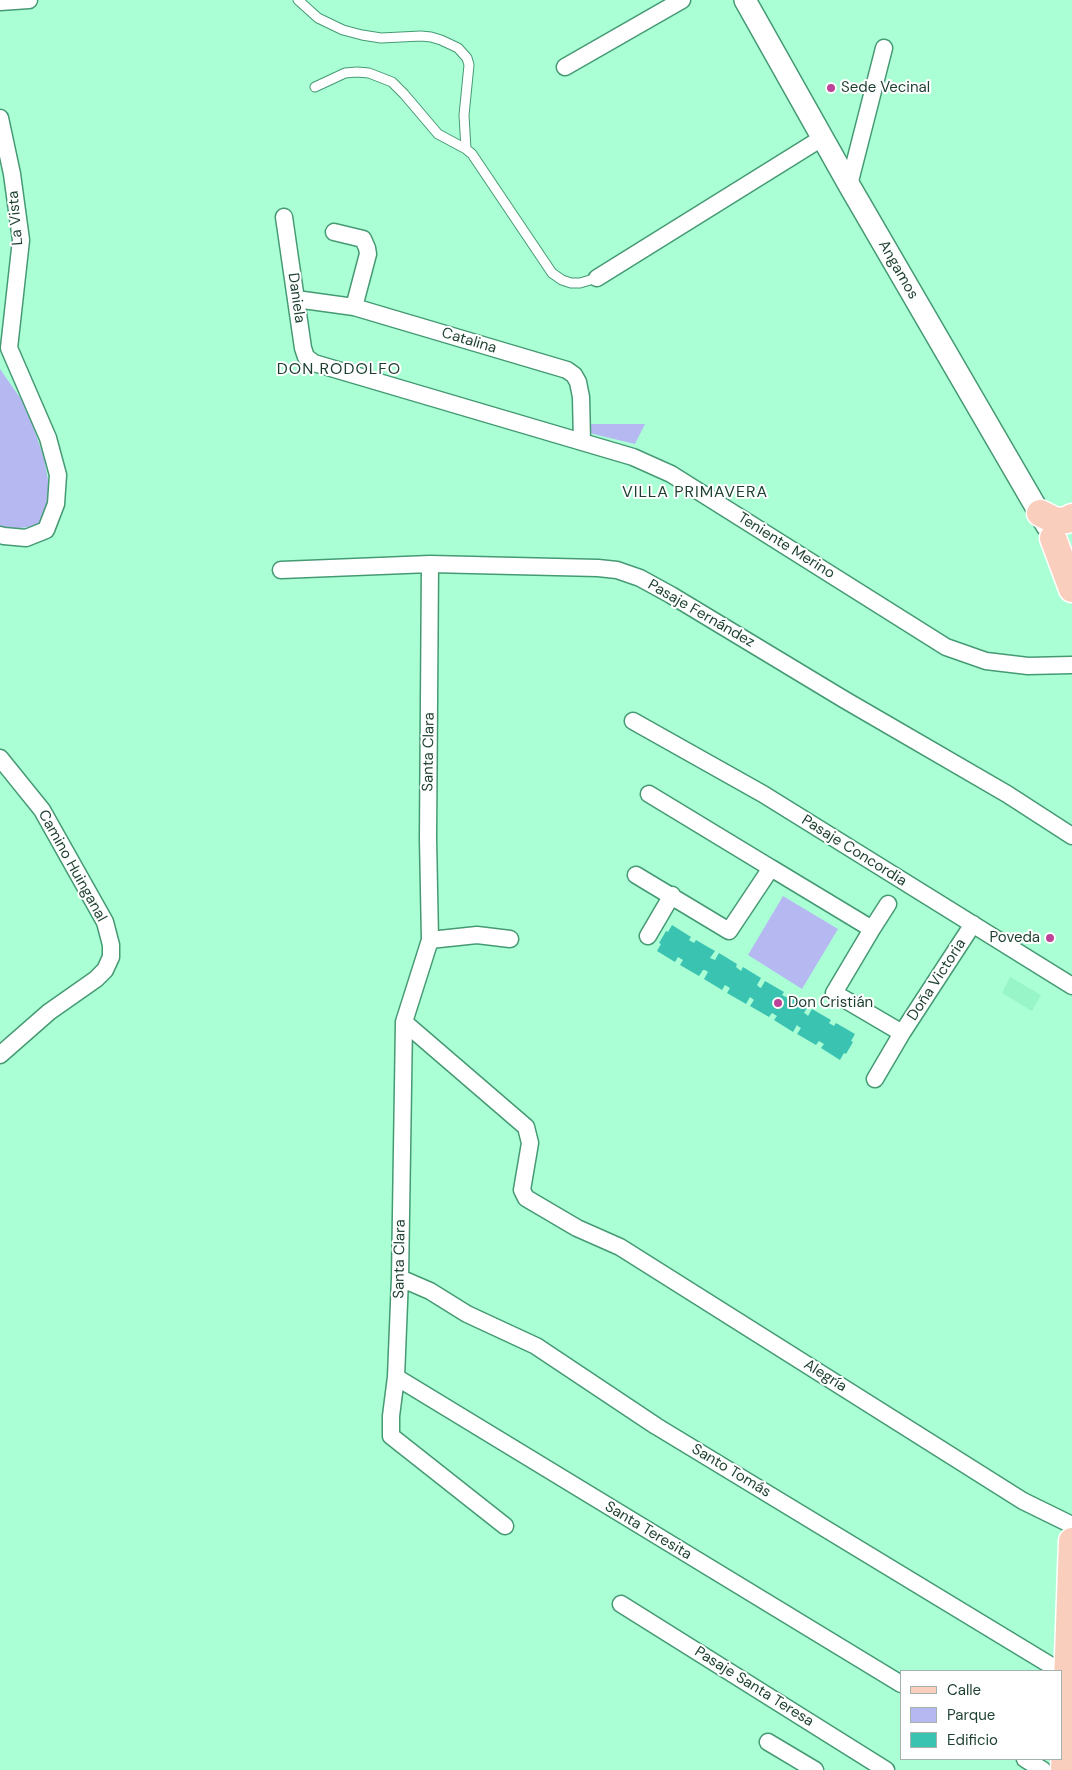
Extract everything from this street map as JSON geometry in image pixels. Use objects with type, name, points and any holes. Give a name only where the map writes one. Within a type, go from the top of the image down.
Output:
[{"type":"main road","points":[[1040,514],[1056,521],[1067,520],[1072,517]]},
{"type":"main road","points":[[1063,541],[1072,589]]},
{"type":"main road","points":[[1064,1770],[1063,1673],[1072,1541]]},
{"type":"street","points":[[0,2],[29,0]]},
{"type":"street","points":[[565,67],[682,0]]},
{"type":"street","name":"Angamos","points":[[745,0],[848,185],[1040,514],[1063,541],[1072,561]]},
{"type":"street","points":[[848,185],[884,48]]},
{"type":"street","name":"La Vista","points":[[0,118],[12,174],[20,240],[4,352]]},
{"type":"street","points":[[597,278],[822,138]]},
{"type":"street","name":"Daniela","points":[[284,217],[306,357],[324,367]]},
{"type":"street","points":[[334,232],[363,239],[367,248],[368,254],[354,306]]},
{"type":"street","name":"Catalina","points":[[296,299],[354,306],[567,370],[574,375],[578,382],[582,441]]},
{"type":"street","points":[[0,535],[26,538],[46,530],[56,504],[58,475],[48,438],[4,352]]},
{"type":"street","name":"Teniente Merino","points":[[324,367],[634,457],[671,474],[946,647],[986,661],[1028,666],[1072,665]]},
{"type":"street","name":"Pasaje Fernández","points":[[281,570],[430,564],[617,570],[640,578],[1007,794],[1072,836]]},
{"type":"street","name":"Santa Clara","points":[[430,564],[428,829],[430,940],[404,1022],[400,1278],[396,1377],[391,1416],[391,1436],[505,1526]]},
{"type":"street","name":"Pasaje Concordia","points":[[633,721],[763,794],[1072,986]]},
{"type":"street","name":"Camino Huinganal","points":[[0,758],[42,810],[104,922],[111,945],[111,957],[105,970],[96,979],[49,1012],[0,1055]]},
{"type":"street","points":[[649,794],[872,929]]},
{"type":"street","points":[[636,875],[729,931],[771,868]]},
{"type":"street","points":[[648,936],[672,895]]},
{"type":"street","name":"Doña Victoria","points":[[888,904],[834,993],[902,1033],[973,924]]},
{"type":"street","points":[[430,940],[476,935],[510,939]]},
{"type":"street","name":"Alegría","points":[[404,1022],[526,1128],[530,1143],[522,1190],[526,1198],[577,1228],[620,1247],[1023,1500],[1072,1525]]},
{"type":"street","points":[[875,1079],[902,1033]]},
{"type":"street","name":"Santo Tomás","points":[[400,1278],[430,1291],[473,1317],[536,1346],[656,1426],[1058,1670]]},
{"type":"street","name":"Santa Teresita","points":[[396,1377],[900,1683]]},
{"type":"street","name":"Pasaje Santa Teresa","points":[[621,1604],[886,1770]]},
{"type":"street","points":[[768,1742],[814,1770]]},
{"type":"street","points":[[1027,1760],[1043,1770]]},
{"type":"lane","points":[[298,0],[318,18],[344,30],[381,38],[431,37],[458,48],[467,58],[469,65],[464,115],[466,149]]},
{"type":"lane","points":[[315,87],[345,73],[369,73],[381,77],[399,88],[438,134],[472,154],[552,273],[562,280],[571,283],[589,282],[597,278]]},
{"type":"shaded area","points":[[1010,977],[1041,995],[1032,1011],[1002,993]]},
{"type":"green space","points":[[0,369],[21,399],[44,458],[50,491],[47,515],[36,526],[0,529]]},
{"type":"green space","points":[[589,424],[645,424],[635,444],[589,433]]},
{"type":"green space","points":[[783,896],[838,929],[802,989],[748,955]]},
{"type":"building","points":[[672,925],[691,937],[689,940],[694,943],[696,940],[715,951],[710,958],[715,960],[719,953],[737,964],[736,967],[741,971],[743,967],[761,978],[757,985],[759,987],[761,988],[765,981],[784,992],[782,995],[788,998],[790,995],[808,1006],[804,1013],[808,1016],[812,1009],[831,1020],[829,1023],[834,1026],[836,1023],[855,1034],[846,1054],[844,1053],[840,1060],[821,1048],[824,1044],[819,1041],[816,1045],[797,1034],[801,1028],[797,1025],[793,1032],[774,1020],[777,1016],[772,1013],[769,1017],[750,1006],[754,1000],[750,997],[746,1004],[727,993],[730,988],[725,985],[722,990],[704,979],[708,972],[705,970],[699,976],[680,965],[683,960],[678,957],[675,962],[657,951],[661,944],[659,943]]},
{"type":"place","name":"Sede Vecinal","points":[[831,88]]},
{"type":"place","name":"Poveda","points":[[1050,938]]},
{"type":"place","name":"Don Cristián","points":[[778,1003]]},
{"type":"district","name":"DON RODOLFO","points":[[339,370]]},
{"type":"district","name":"VILLA PRIMAVERA","points":[[695,493]]}]
